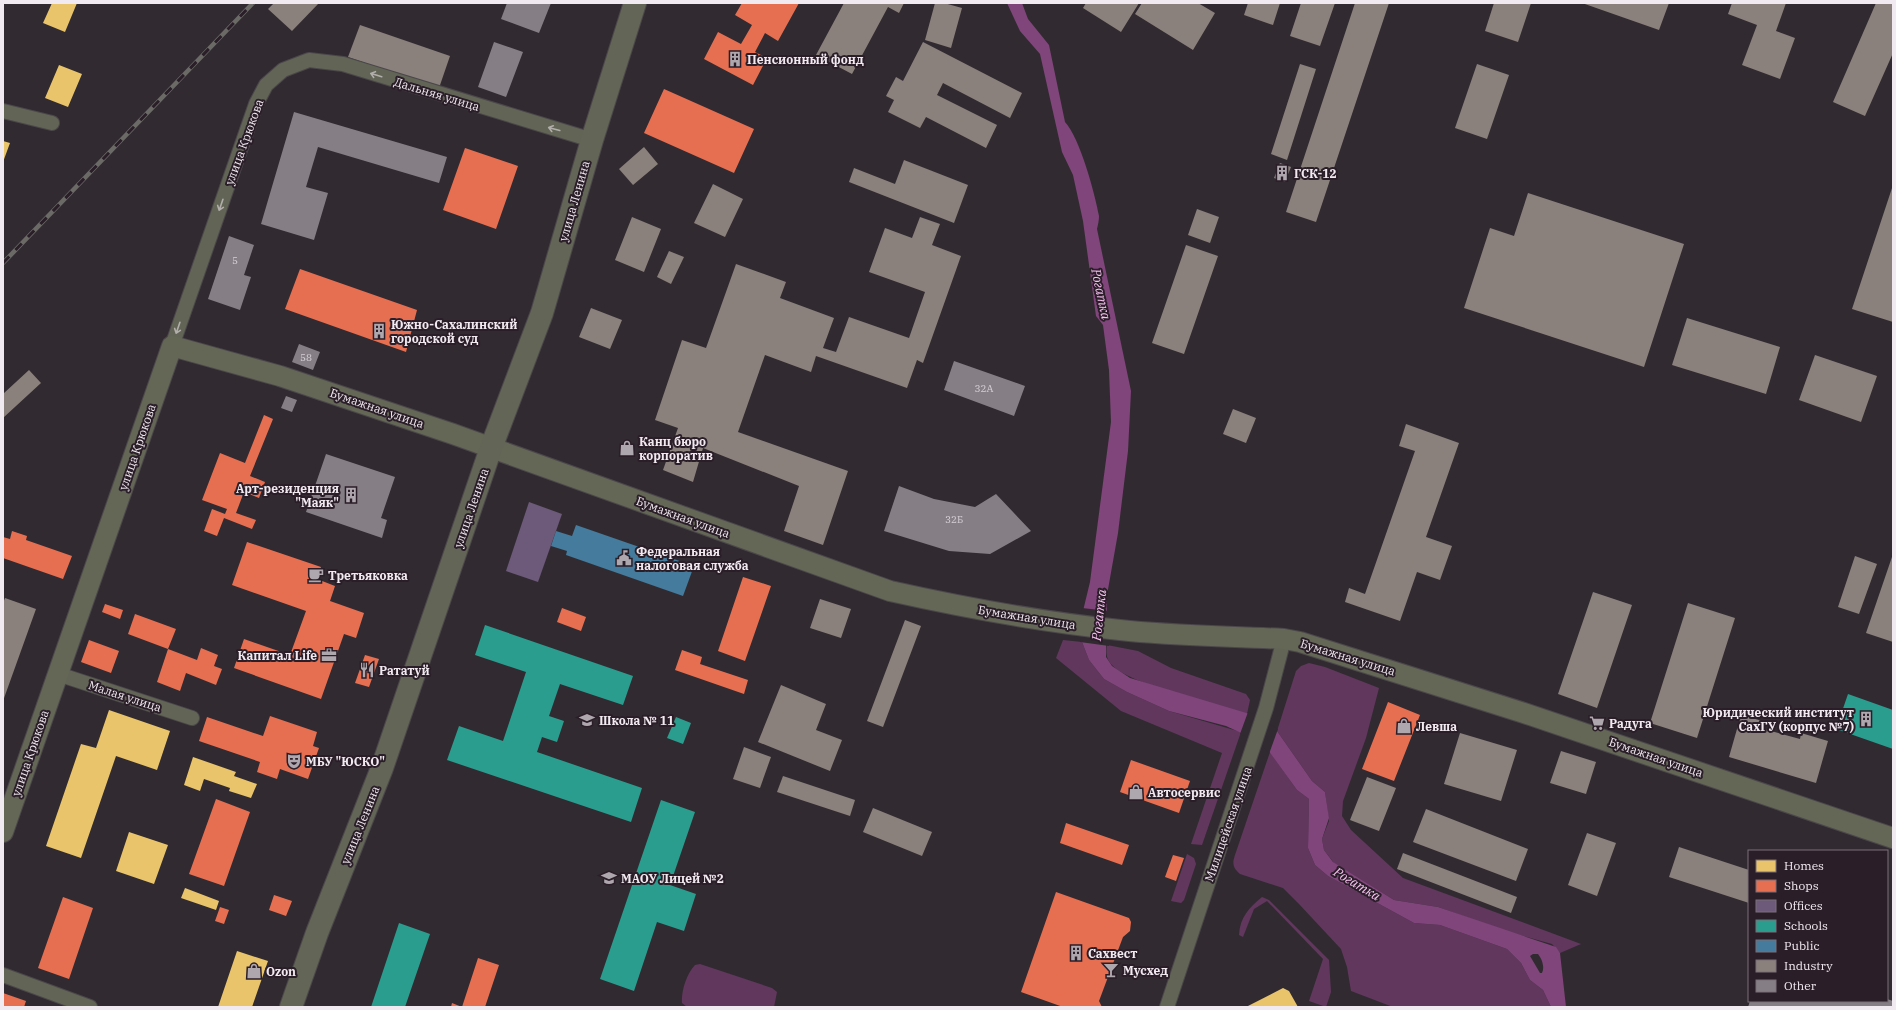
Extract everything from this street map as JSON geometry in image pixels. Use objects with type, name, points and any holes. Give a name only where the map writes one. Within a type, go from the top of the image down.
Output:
[{"type":"main road","name":"улица Ленина","points":[[291,1007],[317,933],[382,768],[491,448],[542,313],[592,140],[635,3]]},
{"type":"street","name":"Дальняя улица","points":[[282,70],[309,60],[342,64],[592,140]]},
{"type":"street","name":"улица Крюкова","points":[[3,832],[256,104],[266,85],[282,70]]},
{"type":"street","points":[[3,111],[52,123]]},
{"type":"street","name":"Бумажная улица","points":[[172,346],[280,376],[491,448],[890,591],[946,603],[1064,623],[1122,630],[1284,639],[1300,642],[1509,708],[1893,838]]},
{"type":"street","name":"Милицейская улица","points":[[1167,1007],[1251,757],[1266,708],[1284,639]]},
{"type":"street","name":"Малая улица","points":[[58,674],[192,718]]},
{"type":"street","points":[[3,975],[90,1007]]},
{"type":"shaded area","points":[[1063,640],[1082,642],[1089,660],[1104,679],[1127,692],[1169,711],[1241,732],[1202,845],[1191,844],[1222,753],[1121,711],[1056,658]]},
{"type":"shaded area","points":[[1107,645],[1138,651],[1171,668],[1246,694],[1250,700],[1247,714],[1196,700],[1154,686],[1121,672],[1112,665],[1109,660]]},
{"type":"shaded area","points":[[1309,663],[1325,667],[1379,688],[1366,738],[1343,801],[1342,816],[1351,830],[1403,878],[1581,944],[1560,953],[1552,944],[1505,931],[1438,907],[1394,900],[1334,863],[1324,850],[1322,839],[1329,821],[1325,792],[1312,781],[1277,731],[1296,671],[1301,666]]},
{"type":"shaded area","points":[[1270,752],[1297,790],[1309,799],[1308,848],[1315,865],[1328,876],[1414,923],[1440,925],[1507,949],[1521,963],[1530,980],[1543,990],[1551,1007],[1393,1007],[1351,991],[1347,967],[1341,949],[1299,904],[1283,888],[1240,874],[1234,866],[1235,855]]},
{"type":"shaded area","points":[[1187,854],[1194,858],[1196,864],[1184,900],[1181,903],[1171,901]]},
{"type":"shaded area","points":[[1262,897],[1269,900],[1329,960],[1331,992],[1326,1007],[1309,1001],[1323,959],[1267,901],[1254,909],[1243,937],[1239,935],[1241,923],[1246,913]]},
{"type":"shaded area","points":[[700,964],[772,988],[777,992],[774,1007],[687,1007],[682,1003],[682,993],[685,982],[692,968],[695,965]]},
{"type":"water","name":"Рогатка","points":[[1007,3],[1022,3],[1028,19],[1049,45],[1065,122],[1071,130],[1081,153],[1097,206],[1099,216],[1097,229],[1131,391],[1128,451],[1118,533],[1107,595],[1106,657],[1112,666],[1130,678],[1253,715],[1277,731],[1312,781],[1325,792],[1329,818],[1322,839],[1324,850],[1333,862],[1394,900],[1438,907],[1556,947],[1560,953],[1566,1007],[1551,1007],[1543,990],[1530,980],[1521,963],[1507,949],[1440,925],[1414,923],[1328,876],[1315,865],[1308,848],[1309,799],[1297,790],[1263,743],[1226,726],[1169,711],[1127,692],[1104,679],[1089,660],[1082,642],[1083,611],[1090,582],[1111,422],[1109,370],[1103,325],[1096,316],[1083,221],[1073,175],[1062,152],[1040,54],[1020,31]],"holes":[[[1533,954],[1538,954],[1543,963],[1542,973],[1540,973],[1530,956]]]},
{"type":"pier","points":[[1082,608],[1109,611],[1109,646],[1080,642]]},
{"type":"pier","points":[[1248,712],[1254,714],[1278,729],[1269,754],[1261,744],[1240,734]]},
{"type":"building: Homes","points":[[52,3],[77,3],[65,32],[43,23]]},
{"type":"building: Homes","points":[[59,65],[82,74],[68,107],[45,98]]},
{"type":"building: Homes","points":[[3,141],[10,143],[3,162]]},
{"type":"building: Homes","points":[[109,710],[170,731],[157,770],[116,756],[81,858],[46,846],[81,744],[96,748]]},
{"type":"building: Homes","points":[[193,757],[236,772],[234,776],[257,784],[251,798],[229,791],[230,788],[204,779],[200,791],[184,785]]},
{"type":"building: Homes","points":[[129,832],[168,845],[154,884],[116,871]]},
{"type":"building: Homes","points":[[185,888],[219,901],[216,910],[181,898]]},
{"type":"building: Homes","points":[[237,951],[268,961],[252,1007],[218,1007]]},
{"type":"building: Homes","points":[[1283,988],[1289,991],[1298,1007],[1246,1007]]},
{"type":"building: Shops","points":[[742,3],[799,3],[778,41],[765,33],[755,52],[767,58],[753,85],[704,59],[718,32],[741,44],[752,25],[735,15]]},
{"type":"building: Shops","points":[[664,89],[754,129],[734,173],[644,133]]},
{"type":"building: Shops","points":[[465,148],[518,166],[496,229],[443,210]]},
{"type":"building: Shops","name":"Южно-Сахалинский городской суд","points":[[300,269],[417,310],[406,352],[285,309]]},
{"type":"building: Shops","points":[[264,415],[273,419],[250,476],[265,482],[259,498],[244,492],[236,513],[256,520],[252,529],[224,518],[217,536],[204,531],[212,509],[225,514],[227,509],[202,500],[220,453],[245,463]]},
{"type":"building: Shops","points":[[12,531],[27,536],[26,540],[72,556],[63,579],[3,558],[3,537],[10,539]]},
{"type":"building: Shops","points":[[247,542],[321,567],[317,579],[335,586],[330,601],[364,613],[356,638],[344,634],[321,699],[234,668],[244,639],[290,655],[306,611],[232,585]]},
{"type":"building: Shops","points":[[743,577],[771,586],[745,661],[718,651]]},
{"type":"building: Shops","points":[[105,604],[123,610],[120,619],[102,612]]},
{"type":"building: Shops","points":[[562,608],[586,617],[581,631],[557,622]]},
{"type":"building: Shops","points":[[135,614],[176,629],[168,649],[128,634]]},
{"type":"building: Shops","points":[[89,640],[119,651],[111,673],[81,662]]},
{"type":"building: Shops","points":[[201,648],[218,655],[214,666],[222,669],[216,685],[186,673],[180,691],[157,682],[168,649],[197,660]]},
{"type":"building: Shops","points":[[682,650],[702,657],[700,664],[748,680],[744,694],[675,670]]},
{"type":"building: Shops","points":[[365,655],[379,659],[369,687],[355,683]]},
{"type":"building: Shops","points":[[1388,702],[1420,715],[1394,781],[1362,769]]},
{"type":"building: Shops","name":"МБУ \"ЮСКО\"","points":[[270,716],[317,732],[313,746],[319,748],[308,779],[280,769],[277,779],[257,772],[260,762],[199,741],[207,717],[263,736]]},
{"type":"building: Shops","points":[[1131,760],[1190,781],[1179,813],[1120,792]]},
{"type":"building: Shops","points":[[216,799],[250,812],[224,886],[189,874]]},
{"type":"building: Shops","points":[[1066,823],[1129,845],[1122,865],[1060,843]]},
{"type":"building: Shops","points":[[1173,855],[1184,858],[1176,881],[1165,877]]},
{"type":"building: Shops","name":"Сахвест","points":[[1056,892],[1129,918],[1131,922],[1130,931],[1123,937],[1099,1001],[1102,1007],[1063,1007],[1021,992]]},
{"type":"building: Shops","points":[[274,895],[292,901],[286,916],[269,910]]},
{"type":"building: Shops","points":[[63,897],[93,908],[69,979],[38,968]]},
{"type":"building: Shops","points":[[220,907],[229,910],[224,924],[215,921]]},
{"type":"building: Shops","points":[[478,958],[499,965],[485,1007],[462,1007]]},
{"type":"building: Shops","points":[[3,993],[26,1001],[24,1007],[3,1007]]},
{"type":"building: Shops","points":[[452,1003],[462,1007],[451,1007]]},
{"type":"building: Offices","points":[[529,502],[562,514],[538,582],[506,571]]},
{"type":"building: Schools","points":[[485,625],[633,676],[623,705],[560,684],[549,716],[564,721],[557,742],[542,737],[537,752],[642,788],[631,822],[447,760],[459,726],[503,741],[526,672],[475,655]]},
{"type":"building: Schools","name":"Юридический институт СахГУ (корпус №7)","points":[[1848,694],[1893,710],[1893,749],[1836,729]]},
{"type":"building: Schools","points":[[676,717],[691,723],[683,744],[667,738]]},
{"type":"building: Schools","points":[[661,800],[695,812],[670,885],[696,894],[684,931],[657,922],[634,991],[600,979]]},
{"type":"building: Schools","points":[[399,923],[430,934],[405,1007],[371,1007]]},
{"type":"building: Public","name":"Федеральная налоговая служба","points":[[576,525],[694,566],[683,596],[566,555],[567,551],[551,546],[556,531],[572,536]]},
{"type":"building: Industry","points":[[274,3],[319,3],[292,31],[268,9]]},
{"type":"building: Industry","points":[[844,3],[904,3],[899,13],[888,7],[852,74],[816,55]]},
{"type":"building: Industry","points":[[935,3],[944,3],[962,8],[951,48],[925,40]]},
{"type":"building: Industry","points":[[1086,3],[1139,3],[1121,32],[1083,8]]},
{"type":"building: Industry","points":[[1142,3],[1198,3],[1215,13],[1193,50],[1135,14]]},
{"type":"building: Industry","points":[[1248,3],[1280,3],[1273,25],[1244,15]]},
{"type":"building: Industry","points":[[1301,3],[1335,3],[1320,46],[1290,36]]},
{"type":"building: Industry","points":[[1355,3],[1389,3],[1316,222],[1286,212]]},
{"type":"building: Industry","points":[[1494,3],[1531,3],[1518,42],[1485,31]]},
{"type":"building: Industry","points":[[1582,3],[1669,3],[1659,30]]},
{"type":"building: Industry","points":[[1732,3],[1786,3],[1776,31],[1795,38],[1780,79],[1742,65],[1757,25],[1728,14]]},
{"type":"building: Industry","points":[[1876,3],[1893,3],[1893,53],[1865,116],[1833,102]]},
{"type":"building: Industry","points":[[360,25],[450,56],[439,88],[348,57]]},
{"type":"building: Industry","points":[[923,42],[1022,93],[1010,118],[943,83],[937,95],[997,125],[986,148],[926,117],[920,128],[888,112],[894,100],[886,96],[896,77],[903,81]]},
{"type":"building: Industry","points":[[1300,64],[1316,69],[1287,160],[1271,154]]},
{"type":"building: Industry","points":[[1477,64],[1509,75],[1487,139],[1455,128]]},
{"type":"building: Industry","points":[[644,147],[658,164],[633,185],[619,169]]},
{"type":"building: Industry","points":[[904,160],[968,185],[954,223],[849,182],[854,168],[895,184]]},
{"type":"building: Industry","name":"ГСК-12","points":[[1280,163],[1291,167],[1285,182],[1274,178]]},
{"type":"building: Industry","points":[[713,184],[743,199],[725,237],[694,223]]},
{"type":"building: Industry","points":[[1893,185],[1893,322],[1852,309]]},
{"type":"building: Industry","points":[[1528,193],[1684,244],[1644,367],[1464,308],[1490,228],[1514,236]]},
{"type":"building: Industry","points":[[1197,209],[1219,217],[1210,243],[1188,235]]},
{"type":"building: Industry","points":[[632,217],[661,229],[644,272],[615,260]]},
{"type":"building: Industry","points":[[920,217],[940,224],[932,245],[961,256],[923,363],[917,360],[907,388],[816,356],[811,372],[765,355],[738,432],[848,471],[823,545],[784,531],[799,486],[703,448],[693,482],[663,470],[678,428],[655,420],[682,340],[706,348],[736,264],[786,282],[780,298],[834,318],[823,348],[836,352],[849,317],[909,338],[925,292],[869,272],[885,228],[912,238]]},
{"type":"building: Industry","points":[[1186,245],[1218,256],[1184,354],[1152,343]]},
{"type":"building: Industry","points":[[669,251],[684,257],[671,284],[657,277]]},
{"type":"building: Industry","points":[[591,308],[622,320],[610,349],[579,337]]},
{"type":"building: Industry","points":[[1687,318],[1780,347],[1766,394],[1672,365]]},
{"type":"building: Industry","points":[[1815,355],[1877,376],[1861,422],[1799,400]]},
{"type":"building: Industry","points":[[29,370],[41,383],[3,418],[3,394]]},
{"type":"building: Industry","points":[[1233,409],[1256,418],[1246,443],[1223,434]]},
{"type":"building: Industry","points":[[1406,424],[1459,443],[1426,537],[1452,546],[1440,580],[1417,572],[1400,621],[1345,602],[1349,588],[1365,594],[1415,451],[1399,446]]},
{"type":"building: Industry","points":[[1893,554],[1893,642],[1866,633]]},
{"type":"building: Industry","points":[[1855,556],[1877,564],[1859,614],[1838,607]]},
{"type":"building: Industry","points":[[1593,592],[1632,605],[1597,708],[1558,694]]},
{"type":"building: Industry","points":[[5,598],[36,609],[3,701],[3,603]]},
{"type":"building: Industry","points":[[820,599],[851,609],[841,638],[810,628]]},
{"type":"building: Industry","points":[[1688,603],[1735,618],[1697,738],[1650,723]]},
{"type":"building: Industry","points":[[905,620],[921,626],[883,727],[867,721]]},
{"type":"building: Industry","points":[[781,685],[826,704],[816,730],[842,740],[830,771],[758,742]]},
{"type":"building: Industry","points":[[1741,715],[1766,722],[1764,729],[1800,739],[1801,733],[1828,741],[1816,783],[1729,757]]},
{"type":"building: Industry","points":[[1460,733],[1517,750],[1501,801],[1444,784]]},
{"type":"building: Industry","points":[[744,747],[771,757],[760,788],[733,779]]},
{"type":"building: Industry","points":[[1561,751],[1596,762],[1586,794],[1550,783]]},
{"type":"building: Industry","points":[[783,776],[855,800],[850,816],[777,792]]},
{"type":"building: Industry","points":[[1367,777],[1396,788],[1379,831],[1350,820]]},
{"type":"building: Industry","points":[[873,808],[932,832],[922,856],[863,832]]},
{"type":"building: Industry","points":[[1426,809],[1528,849],[1516,881],[1413,842]]},
{"type":"building: Industry","points":[[1587,833],[1616,843],[1597,896],[1568,885]]},
{"type":"building: Industry","points":[[1679,847],[1748,870],[1748,903],[1669,877]]},
{"type":"building: Industry","points":[[1403,853],[1517,897],[1511,913],[1397,869]]},
{"type":"building: Other","points":[[507,3],[551,3],[539,33],[501,19]]},
{"type":"building: Other","points":[[494,42],[523,52],[506,97],[478,87]]},
{"type":"building: Other","points":[[294,112],[447,157],[439,183],[318,147],[306,187],[328,193],[314,240],[261,224]]},
{"type":"building: Other","points":[[229,236],[254,245],[244,275],[251,277],[240,310],[208,299]]},
{"type":"building: Other","points":[[299,344],[320,352],[313,370],[292,362]]},
{"type":"building: Other","points":[[954,361],[1025,386],[1014,416],[944,390]]},
{"type":"building: Other","points":[[286,396],[297,400],[292,412],[281,408]]},
{"type":"building: Other","name":"Арт-резиденция \"Маяк\"","points":[[326,454],[395,477],[381,518],[387,520],[382,538],[306,512]]},
{"type":"building: Other","points":[[899,486],[934,499],[975,507],[996,494],[1031,531],[990,554],[949,551],[884,531]]},
{"type":"building: Other","points":[[1888,999],[1893,1001],[1893,1007],[1748,1007],[1750,1002],[1888,1002]]},
{"type":"railway","points":[[3,263],[253,3]]},
{"type":"place","name":"Пенсионный фонд","points":[[735,59]]},
{"type":"place","name":"ГСК-12","points":[[1282,173]]},
{"type":"place","name":"Южно-Сахалинский городской суд","points":[[379,331]]},
{"type":"place","name":"Канц бюро корпоратив","points":[[627,448]]},
{"type":"place","name":"Арт-резиденция \"Маяк\"","points":[[351,495]]},
{"type":"place","name":"Федеральная налоговая служба","points":[[624,558]]},
{"type":"place","name":"Третьяковка","points":[[316,575]]},
{"type":"place","name":"Капитал Life","points":[[329,655]]},
{"type":"place","name":"Рататуй","points":[[367,670]]},
{"type":"place","name":"Юридический институт СахГУ (корпус №7)","points":[[1866,719]]},
{"type":"place","name":"Школа № 11","points":[[587,720]]},
{"type":"place","name":"Радуга","points":[[1597,723]]},
{"type":"place","name":"Левша","points":[[1404,726]]},
{"type":"place","name":"МБУ \"ЮСКО\"","points":[[294,761]]},
{"type":"place","name":"Автосервис","points":[[1136,792]]},
{"type":"place","name":"МАОУ Лицей №2","points":[[609,878]]},
{"type":"place","name":"Сахвест","points":[[1076,953]]},
{"type":"place","name":"Мусхед","points":[[1111,970]]},
{"type":"place","name":"Ozon","points":[[254,971]]}]
